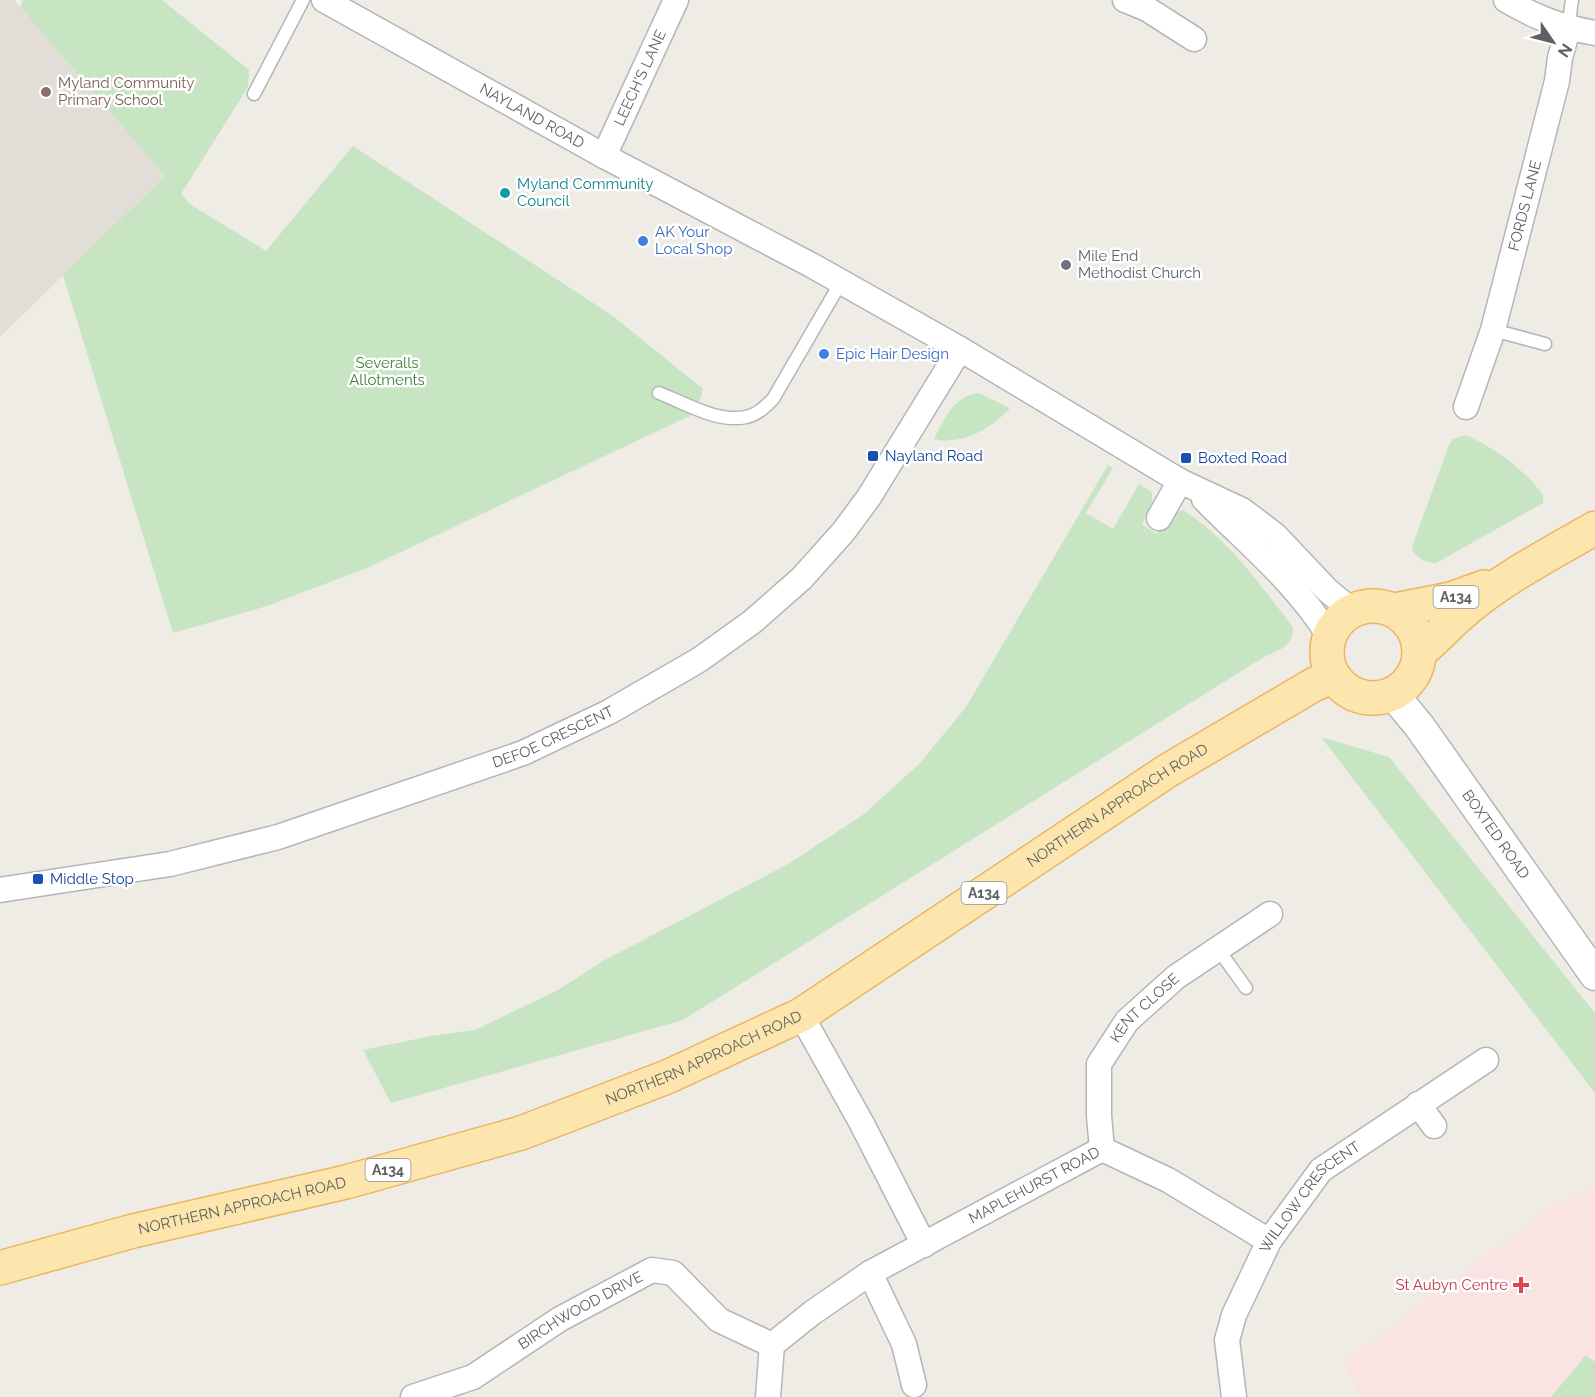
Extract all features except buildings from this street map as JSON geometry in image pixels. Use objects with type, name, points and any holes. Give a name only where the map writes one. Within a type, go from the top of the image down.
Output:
[{"type":"main road","name":"A134","points":[[1420,652],[1461,614],[1514,575],[1595,528]]},
{"type":"main road","name":"A134","points":[[1395,610],[1451,599],[1514,575]]},
{"type":"main road","points":[[1366,605],[1381,605],[1395,610],[1408,621],[1417,635],[1420,652],[1418,665],[1404,687],[1393,694],[1376,698],[1359,696],[1345,689],[1333,676],[1327,656],[1329,636],[1338,621],[1351,610],[1366,605]]},
{"type":"main road","name":"NORTHERN APPROACH ROAD","points":[[0,1268],[133,1231],[346,1182],[521,1133],[667,1077],[801,1015],[1167,771],[1313,685],[1333,676]]},
{"type":"street","name":"NAYLAND ROAD","points":[[324,0],[604,156],[842,282],[960,349],[1187,485],[1242,510],[1275,535],[1327,590],[1351,610]]},
{"type":"street","name":"LEECH'S LANE","points":[[604,156],[676,0]]},
{"type":"street","points":[[1506,0],[1530,15],[1568,29],[1595,33]]},
{"type":"street","points":[[1141,3],[1194,39]]},
{"type":"street","name":"FORDS LANE","points":[[1466,407],[1493,330],[1557,81],[1560,58],[1568,29]]},
{"type":"street","name":"DEFOE CRESCENT","points":[[0,890],[170,864],[278,837],[523,753],[609,712],[699,660],[752,622],[802,578],[844,531],[869,497],[960,349]]},
{"type":"street","name":"NAYLAND ROAD","points":[[1187,485],[1259,550],[1318,616],[1329,636]]},
{"type":"street","points":[[1159,518],[1187,485]]},
{"type":"street","name":"BOXTED ROAD","points":[[1393,694],[1420,727],[1595,975]]},
{"type":"street","name":"KENT CLOSE","points":[[1102,1149],[1099,1116],[1099,1064],[1127,1022],[1176,977],[1270,914]]},
{"type":"street","points":[[801,1015],[861,1122],[924,1245]]},
{"type":"street","name":"WILLOW CRESCENT","points":[[1234,1397],[1227,1340],[1234,1315],[1269,1241],[1320,1170],[1486,1060]]},
{"type":"street","points":[[1418,1104],[1434,1126]]},
{"type":"street","name":"MAPLEHURST ROAD","points":[[772,1346],[812,1313],[870,1273],[1102,1149],[1168,1180],[1269,1241]]},
{"type":"street","name":"BIRCHWOOD DRIVE","points":[[413,1397],[473,1377],[560,1319],[652,1270],[674,1273],[718,1320],[772,1346]]},
{"type":"street","points":[[870,1273],[904,1344],[913,1391]]},
{"type":"street","points":[[768,1397],[772,1346]]},
{"type":"lane","points":[[254,94],[303,0]]},
{"type":"lane","name":"FORDS LANE","points":[[1568,29],[1572,0]]},
{"type":"lane","points":[[659,393],[729,418],[747,417],[763,409],[773,399],[842,282]]},
{"type":"lane","points":[[1493,330],[1545,344]]},
{"type":"lane","points":[[1218,949],[1246,988]]},
{"type":"shaded area","name":"Myland Community Primary School","points":[[0,0],[14,0],[165,176],[0,337]]},
{"type":"shaded area","name":"St Aubyn Centre","points":[[1595,1188],[1595,1397],[1361,1397],[1343,1363],[1552,1206]]},
{"type":"green space","name":"Severalls Allotments","points":[[23,0],[162,0],[249,70],[248,87],[181,194],[190,204],[266,251],[353,146],[613,316],[703,389],[696,413],[367,568],[267,606],[173,633],[63,275],[165,176],[20,7]]},
{"type":"green space","points":[[978,393],[1010,408],[976,434],[955,440],[934,439],[950,410],[962,399]]},
{"type":"green space","points":[[1465,435],[1497,452],[1518,468],[1543,495],[1543,503],[1436,563],[1422,560],[1412,550],[1413,544],[1449,445],[1453,439]]},
{"type":"green space","points":[[1108,465],[1113,468],[1086,513],[1113,529],[1139,484],[1152,492],[1152,503],[1142,524],[1156,534],[1176,512],[1183,510],[1200,522],[1229,549],[1268,595],[1293,627],[1288,644],[683,1020],[391,1103],[363,1050],[431,1036],[475,1030],[558,990],[603,961],[790,863],[864,814],[920,763],[966,707]]},
{"type":"green space","points":[[1321,737],[1389,757],[1595,1013],[1595,1093]]},
{"type":"green space","points":[[1586,1355],[1595,1362],[1595,1397],[1551,1397]]},
{"type":"place","name":"Myland Community Primary School","points":[[46,92]]},
{"type":"place","name":"Myland Community Council","points":[[505,193]]},
{"type":"place","name":"AK Your Local Shop","points":[[643,241]]},
{"type":"place","name":"Mile End Methodist Church","points":[[1066,265]]},
{"type":"place","name":"Epic Hair Design","points":[[824,354]]},
{"type":"place","name":"Nayland Road","points":[[873,456]]},
{"type":"place","name":"Boxted Road","points":[[1186,458]]},
{"type":"place","name":"Middle Stop","points":[[38,879]]},
{"type":"place","name":"St Aubyn Centre","points":[[1521,1285]]}]
